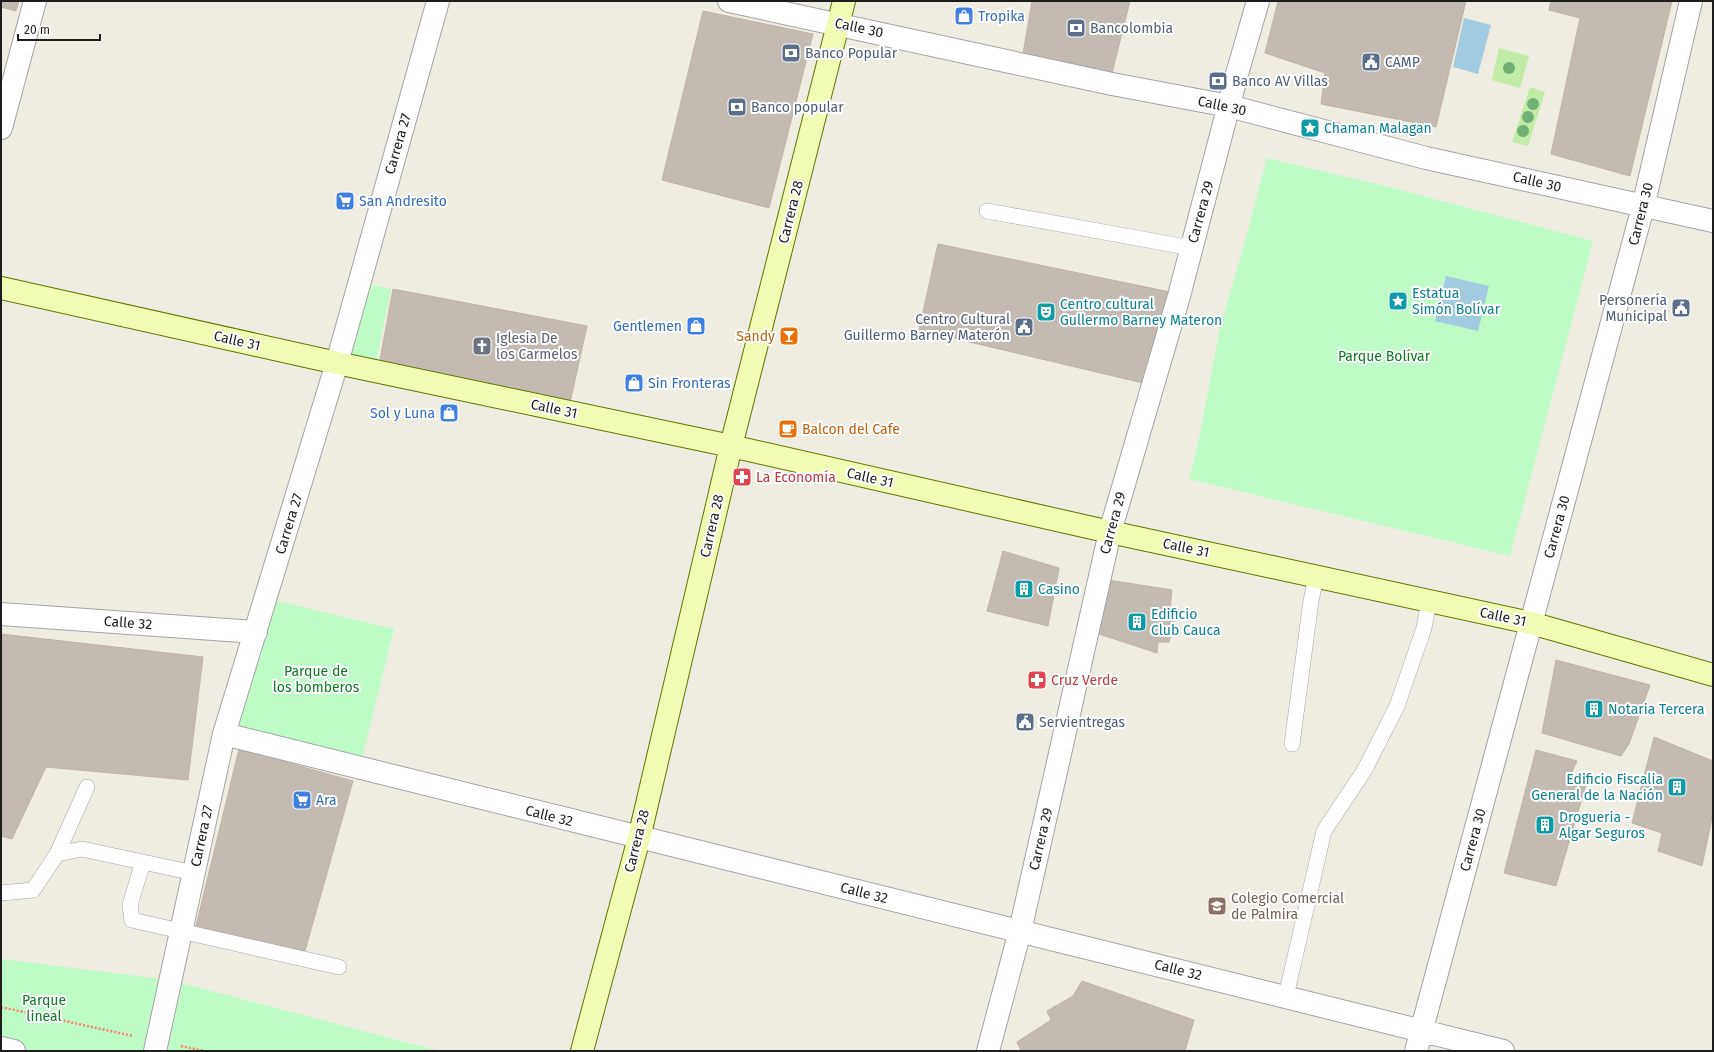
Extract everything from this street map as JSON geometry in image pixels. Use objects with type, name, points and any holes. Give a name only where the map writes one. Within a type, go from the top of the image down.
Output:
[{"type":"main road","name":"Carrera 28","points":[[582,1051],[638,838],[731,446],[844,1]]},
{"type":"main road","name":"Calle 31","points":[[1,288],[337,363],[731,446],[1110,532],[1531,623],[1713,675]]},
{"type":"street","points":[[1,128],[34,1]]},
{"type":"street","name":"Carrera 27","points":[[156,1046],[224,734],[337,363],[438,1]]},
{"type":"street","name":"Calle 30","points":[[729,1],[1112,84],[1229,106],[1426,158],[1643,207],[1713,221]]},
{"type":"street","name":"Carrera 29","points":[[988,1051],[1020,931],[1110,532],[1179,296],[1237,74],[1258,1]]},
{"type":"street","name":"Carrera 30","points":[[1416,1051],[1423,1030],[1643,207],[1691,1]]},
{"type":"street","name":"Calle 32","points":[[1,614],[256,632]]},
{"type":"street","name":"Calle 32","points":[[224,734],[638,838],[1286,996],[1503,1051]]},
{"type":"street","points":[[1,1048],[14,1051]]},
{"type":"lane","points":[[987,211],[1192,248]]},
{"type":"lane","points":[[1292,744],[1311,601],[1316,577]]},
{"type":"lane","points":[[1286,996],[1324,831],[1364,771],[1397,706],[1424,628],[1429,601]]},
{"type":"lane","points":[[1,893],[33,890],[57,854],[87,787]]},
{"type":"lane","points":[[57,854],[82,849],[194,872]]},
{"type":"lane","points":[[143,862],[130,905],[132,920],[339,967]]},
{"type":"path","points":[[1,1007],[156,1046],[204,1051]]},
{"type":"green space","points":[[1499,48],[1529,56],[1520,88],[1492,80]]},
{"type":"green space","points":[[1530,87],[1545,92],[1528,146],[1512,142]]},
{"type":"green space","name":"Parque Bolívar","points":[[1267,158],[1389,187],[1593,241],[1510,556],[1189,479],[1199,439],[1220,328]]},
{"type":"green space","points":[[363,283],[391,289],[375,367],[342,360]]},
{"type":"green space","name":"Parque de los bomberos","points":[[273,600],[394,629],[361,762],[235,728]]},
{"type":"green space","name":"Parque lineal","points":[[1,959],[170,980],[439,1051],[1,1051]]},
{"type":"water","points":[[1464,18],[1491,25],[1478,74],[1453,67]]},
{"type":"water","points":[[1446,276],[1489,286],[1478,331],[1435,321]]},
{"type":"building","points":[[1,1],[19,1],[16,11],[1,7]]},
{"type":"building","name":"Bancolombia","points":[[1032,1],[1130,1],[1111,77],[1023,54]]},
{"type":"building","name":"CAMP","points":[[1278,1],[1466,1],[1436,127],[1321,104],[1325,73],[1265,53]]},
{"type":"building","points":[[1551,1],[1672,1],[1630,176],[1551,154],[1580,18],[1549,10]]},
{"type":"building","name":"Banco popular","points":[[703,11],[813,34],[769,208],[662,180]]},
{"type":"building","name":"Centro cultural Gullermo Barney Materon","points":[[938,244],[1175,293],[1147,384],[919,330]]},
{"type":"building","name":"Iglesia De los Carmelos","points":[[393,289],[587,326],[570,403],[379,365]]},
{"type":"building","name":"Casino","points":[[1003,551],[1059,568],[1048,626],[987,611]]},
{"type":"building","name":"Edificio Club Cauca","points":[[1108,580],[1172,590],[1170,609],[1178,610],[1169,642],[1158,642],[1157,653],[1096,633]]},
{"type":"building","points":[[1,634],[203,657],[188,780],[46,767],[12,839],[1,836]]},
{"type":"building","name":"Notaria Tercera","points":[[1556,660],[1650,685],[1629,744],[1621,756],[1542,733]]},
{"type":"building","name":"Edificio Fiscalia General de la Nación","points":[[1654,737],[1713,761],[1713,813],[1702,866],[1658,851],[1662,833],[1632,823]]},
{"type":"building","points":[[239,749],[353,781],[305,951],[196,926]]},
{"type":"building","name":"Drogueria - Algar Seguros","points":[[1536,750],[1577,761],[1571,774],[1588,778],[1556,886],[1504,873]]},
{"type":"building","points":[[1082,981],[1194,1020],[1185,1051],[1021,1051],[1017,1042],[1051,1020],[1047,1011],[1073,996]]},
{"type":"place","name":"Tropika","points":[[964,16]]},
{"type":"place","name":"Bancolombia","points":[[1076,28]]},
{"type":"place","name":"Banco Popular","points":[[791,53]]},
{"type":"place","name":"CAMP","points":[[1371,62]]},
{"type":"place","name":"Banco AV Villas","points":[[1218,81]]},
{"type":"place","name":"Banco popular","points":[[737,107]]},
{"type":"place","name":"Chaman Malagan","points":[[1310,128]]},
{"type":"place","name":"San Andresito","points":[[345,201]]},
{"type":"place","name":"Estatua Simón Bolívar","points":[[1398,301]]},
{"type":"place","name":"Personería Municipal","points":[[1681,308]]},
{"type":"place","name":"Centro cultural Gullermo Barney Materon","points":[[1046,312]]},
{"type":"place","name":"Gentlemen","points":[[696,326]]},
{"type":"place","name":"Centro Cultural Guillermo Barney Materón","points":[[1024,327]]},
{"type":"place","name":"Sandy","points":[[789,336]]},
{"type":"place","name":"Iglesia De los Carmelos","points":[[482,346]]},
{"type":"place","name":"Sin Fronteras","points":[[634,383]]},
{"type":"place","name":"Sol y Luna","points":[[449,413]]},
{"type":"place","name":"Balcon del Cafe","points":[[788,429]]},
{"type":"place","name":"La Economía","points":[[742,477]]},
{"type":"place","name":"Casino","points":[[1024,589]]},
{"type":"place","name":"Edificio Club Cauca","points":[[1137,622]]},
{"type":"place","name":"Cruz Verde","points":[[1037,680]]},
{"type":"place","name":"Notaria Tercera","points":[[1594,709]]},
{"type":"place","name":"Servientregas","points":[[1025,722]]},
{"type":"place","name":"Edificio Fiscalia General de la Nación","points":[[1677,787]]},
{"type":"place","name":"Ara","points":[[302,800]]},
{"type":"place","name":"Drogueria - Algar Seguros","points":[[1545,825]]},
{"type":"place","name":"Colegio Comercial de Palmira","points":[[1217,906]]}]
